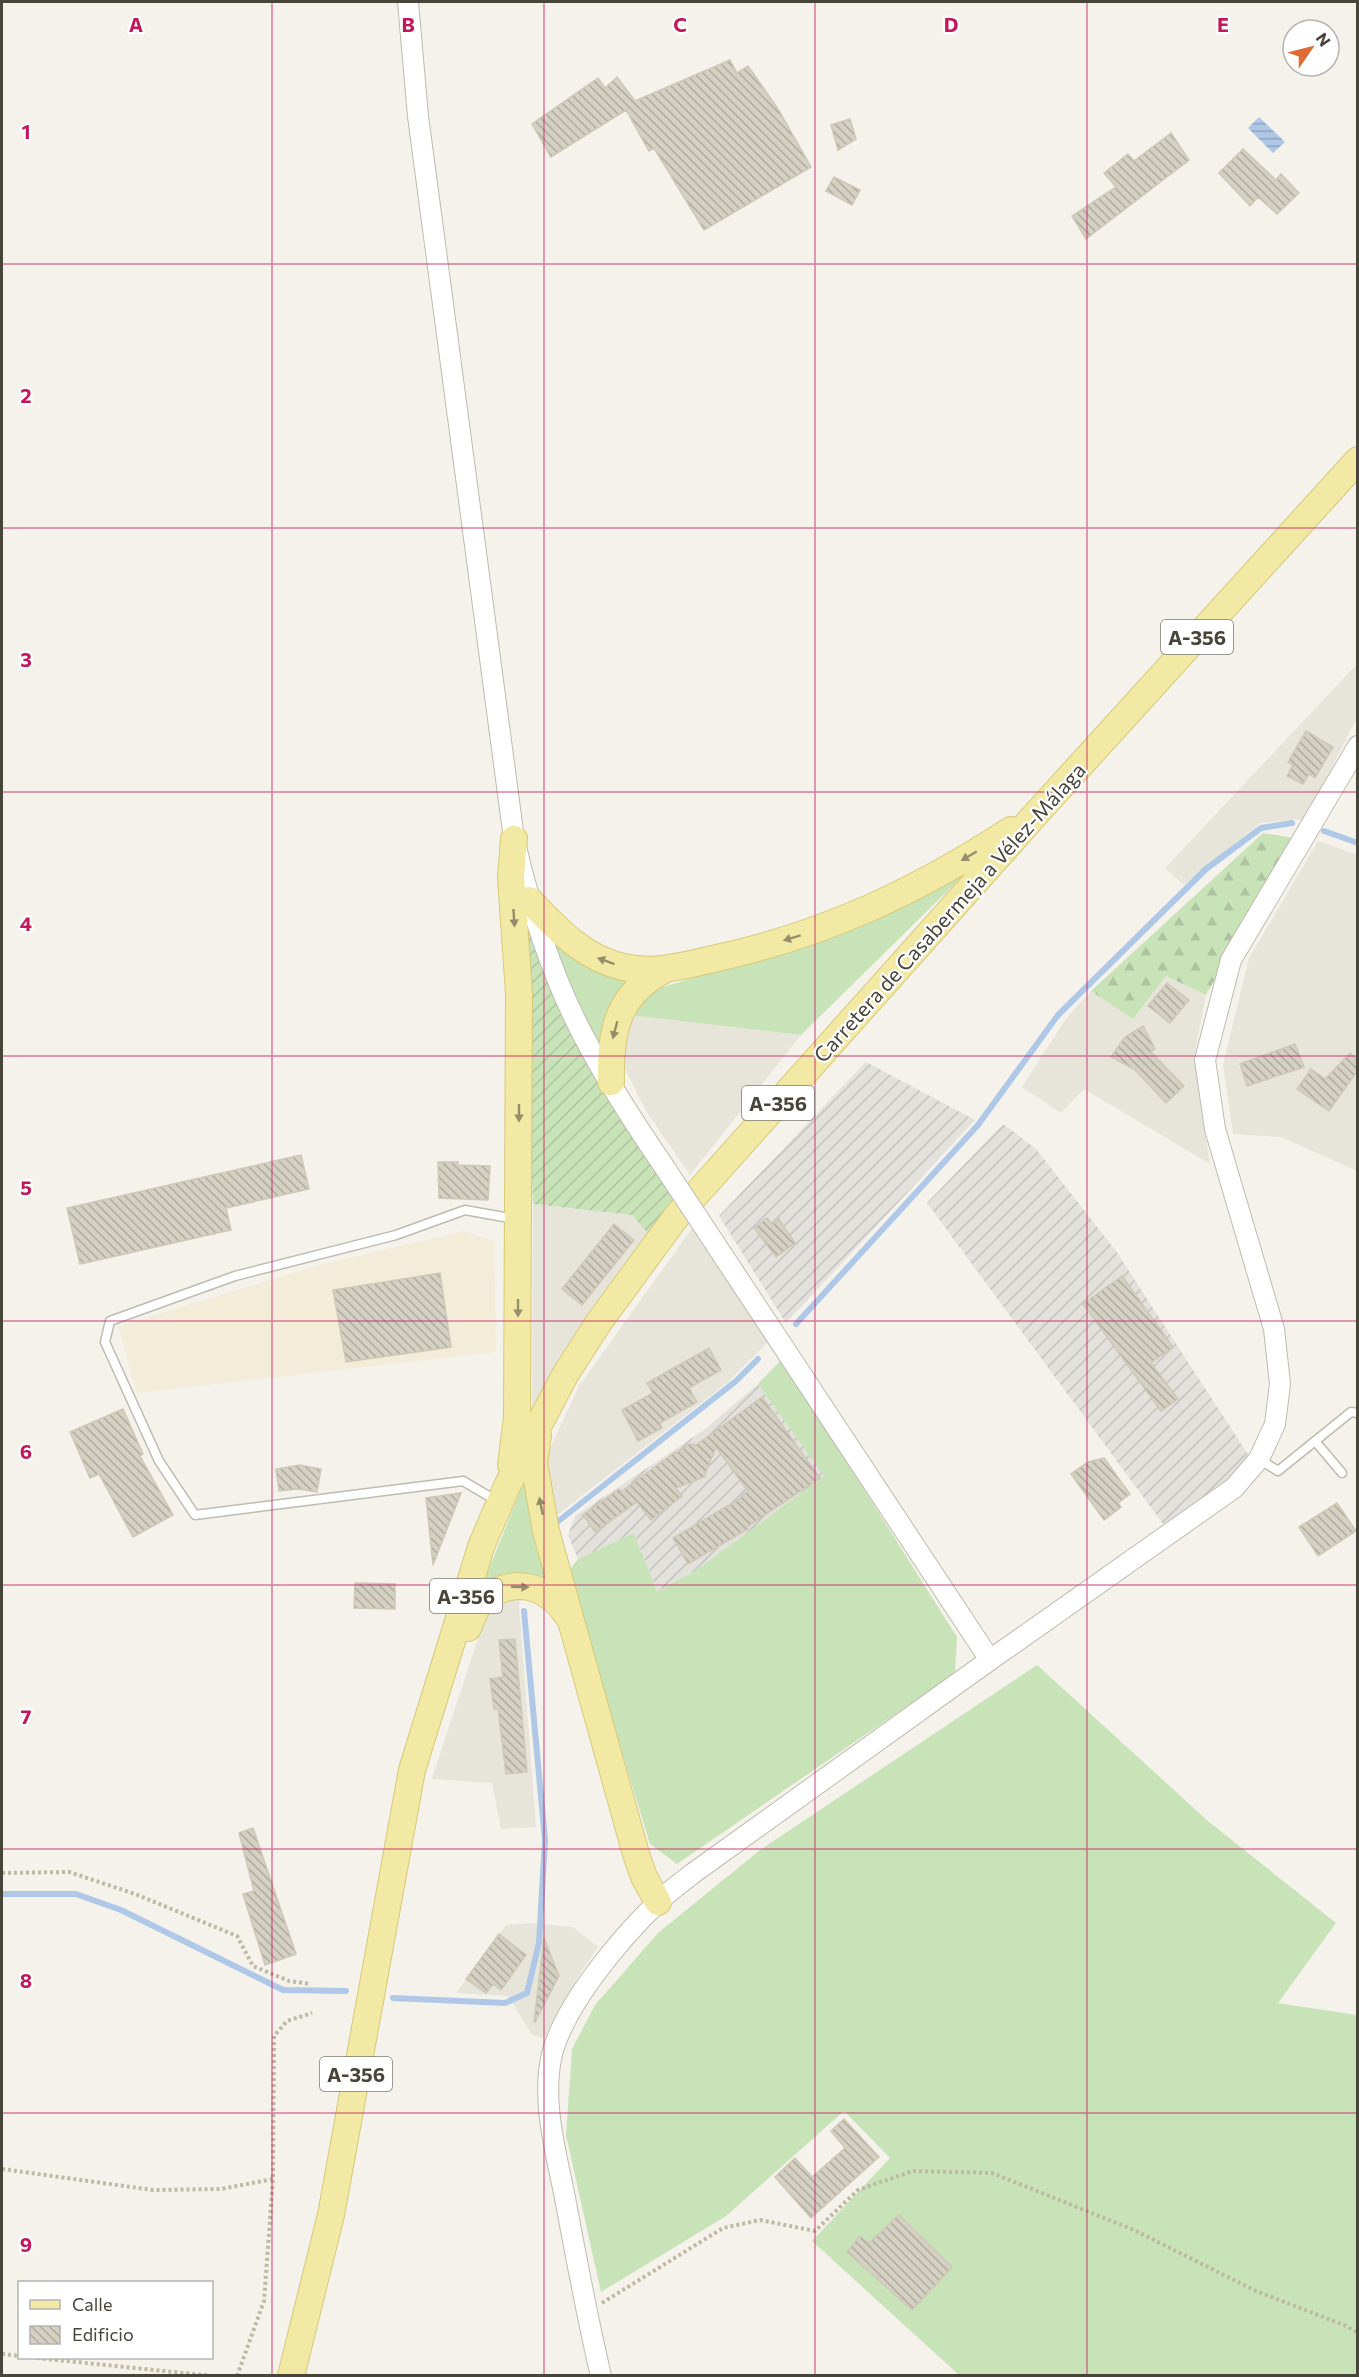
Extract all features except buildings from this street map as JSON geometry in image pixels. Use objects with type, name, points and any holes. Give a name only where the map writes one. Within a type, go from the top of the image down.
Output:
[{"type":"main road","name":"Carretera de Casabermeja a Vélez-Málaga","points":[[546,1412],[565,1375],[599,1322],[676,1217],[1036,814],[1358,460]]},
{"type":"main road","points":[[611,1082],[610,1047],[618,1017],[635,991],[649,978],[664,970],[745,952],[830,926],[911,890],[1036,814]]},
{"type":"main road","points":[[504,1493],[518,1418],[519,994],[511,877],[514,839]]},
{"type":"main road","points":[[529,900],[577,946],[599,959],[632,968],[664,970]]},
{"type":"main road","points":[[504,1493],[546,1412]]},
{"type":"main road","points":[[546,1412],[537,1439],[534,1463],[546,1532],[636,1854],[644,1877],[658,1902]]},
{"type":"main road","name":"A-356","points":[[291,2376],[332,2215],[412,1770],[482,1544],[504,1493]]},
{"type":"main road","points":[[430,1710],[453,1666],[472,1618],[484,1598],[503,1588],[522,1585],[530,1587],[546,1592],[561,1606],[572,1623]]},
{"type":"street","points":[[408,2],[418,116],[514,839],[529,900],[563,992],[584,1037],[611,1082],[663,1165],[990,1660]]},
{"type":"street","points":[[602,2376],[586,2313],[551,2124],[549,2091],[552,2056],[558,2035],[571,2010],[595,1974],[658,1902],[702,1867],[1234,1488],[1259,1459],[1275,1424],[1280,1384],[1274,1329],[1215,1129],[1206,1060],[1232,960],[1358,746]]},
{"type":"lane","points":[[504,1493],[463,1481],[195,1515],[159,1461],[105,1342],[110,1321],[235,1276],[396,1234],[465,1210],[518,1220]]},
{"type":"lane","points":[[1259,1459],[1278,1471],[1351,1412],[1358,1413]]},
{"type":"lane","points":[[1315,1441],[1342,1473]]},
{"type":"path","points":[[2,1873],[69,1872],[135,1894],[237,1936],[253,1966],[289,1981],[311,1984]]},
{"type":"path","points":[[237,2376],[264,2301],[273,2179],[274,2036],[286,2021],[312,2013]]},
{"type":"path","points":[[2,2169],[153,2190],[221,2189],[273,2179]]},
{"type":"path","points":[[586,2313],[723,2228],[760,2220],[815,2231],[858,2190],[913,2172],[992,2173],[1134,2230],[1256,2291],[1344,2325],[1358,2333]]},
{"type":"path","points":[[2,2354],[18,2356]]},
{"type":"path","points":[[47,2359],[213,2376]]},
{"type":"shaded area","points":[[1357,664],[1357,718],[1305,819],[1260,823],[1184,885],[1165,868]]},
{"type":"shaded area","points":[[1318,841],[1357,855],[1357,1171],[1281,1137],[1233,1134],[1223,1065],[1249,958]]},
{"type":"shaded area","points":[[1166,976],[1206,995],[1194,1058],[1210,1164],[1084,1089],[1061,1113],[1022,1087],[1065,1020],[1091,991],[1133,1019]]},
{"type":"shaded area","points":[[630,1015],[801,1035],[690,1175],[646,1111],[621,1061]]},
{"type":"shaded area","points":[[866,1062],[975,1120],[786,1323],[719,1216]]},
{"type":"shaded area","points":[[1003,1124],[1036,1149],[1116,1251],[1249,1456],[1227,1481],[1166,1528],[927,1203]]},
{"type":"shaded area","points":[[533,1204],[632,1215],[651,1237],[532,1415]]},
{"type":"shaded area","points":[[693,1227],[770,1340],[727,1383],[552,1519],[545,1459],[579,1386]]},
{"type":"shaded area","points":[[463,1231],[494,1241],[496,1352],[137,1393],[118,1326],[316,1266]]},
{"type":"shaded area","points":[[758,1384],[825,1476],[695,1571],[657,1591],[634,1533],[578,1559],[568,1535],[575,1516],[704,1430]]},
{"type":"shaded area","points":[[524,1592],[519,1605],[536,1827],[501,1829],[492,1783],[432,1779],[485,1617],[503,1597]]},
{"type":"shaded area","points":[[532,1923],[573,1927],[598,1947],[582,1970],[544,2038],[532,2035],[508,1996],[456,1993],[506,1925]]},
{"type":"green space","points":[[1263,833],[1294,838],[1206,995],[1166,976],[1133,1019],[1091,991]]},
{"type":"green space","points":[[976,863],[801,1035],[630,1015],[656,989],[843,933]]},
{"type":"green space","points":[[521,912],[575,1040],[677,1203],[651,1237],[632,1215],[533,1204]]},
{"type":"green space","points":[[551,936],[642,978],[602,1050],[569,982]]},
{"type":"green space","points":[[782,1359],[957,1637],[955,1673],[677,1864],[650,1844],[567,1573],[578,1559],[634,1533],[657,1591],[695,1571],[824,1476],[758,1384]]},
{"type":"green space","points":[[528,1471],[553,1582],[531,1574],[505,1573],[483,1584]]},
{"type":"green space","points":[[1037,1665],[1208,1821],[1336,1923],[1278,2003],[1357,2015],[1357,2375],[959,2375],[812,2241],[890,2158],[844,2111],[726,2216],[601,2292],[566,2135],[572,2049],[595,2005],[658,1933],[760,1850]]},
{"type":"water","points":[[1259,117],[1285,142],[1273,153],[1248,128]]},
{"type":"waterway","points":[[796,1324],[978,1125],[1058,1015],[1206,869],[1261,828],[1292,823]]},
{"type":"waterway","points":[[1324,831],[1358,843]]},
{"type":"waterway","points":[[556,1523],[736,1381],[758,1359]]},
{"type":"waterway","points":[[393,1998],[505,2003],[527,1993],[539,1943],[545,1840],[524,1611]]},
{"type":"waterway","points":[[2,1894],[76,1894],[121,1910],[283,1990],[346,1991]]}]
